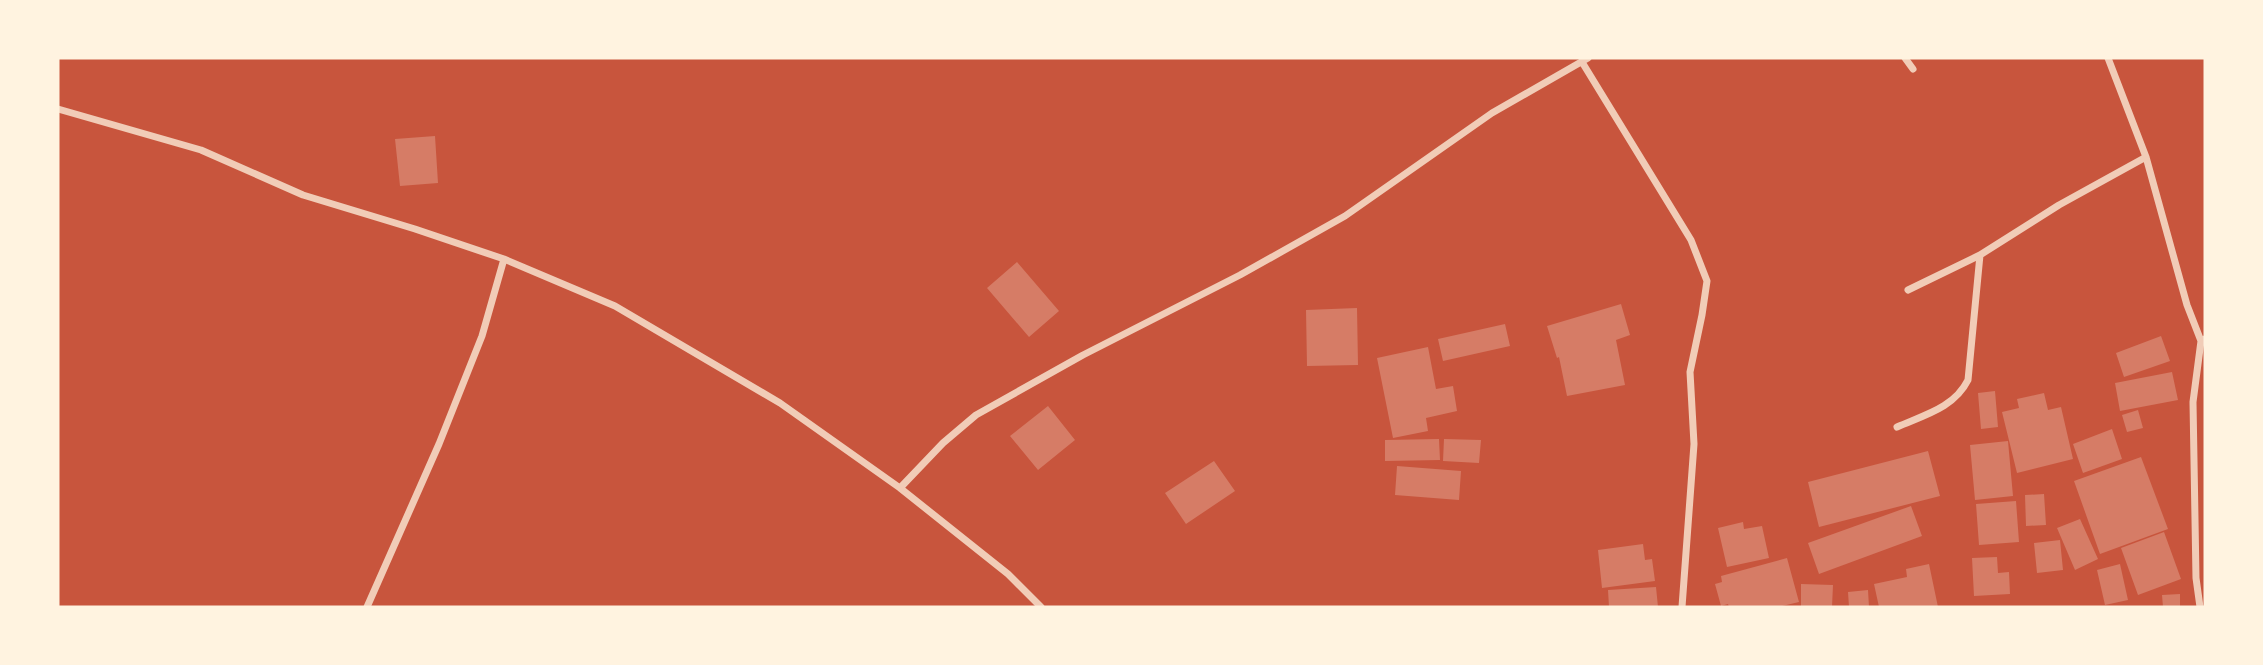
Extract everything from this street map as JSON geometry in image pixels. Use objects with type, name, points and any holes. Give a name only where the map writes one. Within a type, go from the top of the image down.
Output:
[{"type":"street","points":[[1905,58],[1913,69]]},
{"type":"street","points":[[2108,58],[2146,157],[2186,305],[2203,340],[2193,402],[2196,578],[2200,607]]},
{"type":"street","points":[[900,488],[943,443],[976,415],[1345,216],[1492,113],[1585,60],[1691,240],[1707,281],[1690,372],[1694,444],[1682,607]]},
{"type":"street","points":[[58,109],[201,150],[303,195],[504,259],[615,306],[780,403],[900,488],[1008,574],[1041,607]]},
{"type":"street","points":[[1908,290],[1980,255],[2059,205],[2146,157]]},
{"type":"street","points":[[1897,427],[1951,403],[1962,393],[1968,380],[1980,255]]},
{"type":"street","points":[[367,607],[439,444],[482,336],[504,259]]},
{"type":"building","points":[[435,136],[438,183],[400,186],[395,139]]},
{"type":"building","points":[[1017,262],[1059,311],[1029,337],[987,288]]},
{"type":"building","points":[[1621,304],[1630,335],[1616,340],[1625,385],[1567,396],[1559,357],[1557,358],[1547,326]]},
{"type":"building","points":[[1357,308],[1358,365],[1307,366],[1306,310]]},
{"type":"building","points":[[1505,324],[1510,346],[1443,361],[1438,339]]},
{"type":"building","points":[[2161,336],[2170,361],[2124,377],[2116,353]]},
{"type":"building","points":[[1428,347],[1436,389],[1453,386],[1457,411],[1426,418],[1428,431],[1393,438],[1377,358]]},
{"type":"building","points":[[2172,372],[2178,400],[2120,411],[2115,383]]},
{"type":"building","points":[[1995,391],[1998,427],[1981,429],[1978,393]]},
{"type":"building","points":[[2044,393],[2048,410],[2061,407],[2073,459],[2017,473],[2002,412],[2019,408],[2017,399]]},
{"type":"building","points":[[1048,406],[1075,440],[1038,470],[1010,436]]},
{"type":"building","points":[[2138,410],[2143,428],[2127,432],[2122,415]]},
{"type":"building","points":[[2112,429],[2122,459],[2083,473],[2073,444]]},
{"type":"building","points":[[1439,439],[1440,460],[1385,461],[1385,440]]},
{"type":"building","points":[[1444,439],[1481,440],[1479,463],[1443,461]]},
{"type":"building","points":[[2008,441],[2013,496],[1975,500],[1970,445]]},
{"type":"building","points":[[1928,451],[1940,496],[1819,527],[1808,482]]},
{"type":"building","points":[[2141,457],[2168,529],[2100,554],[2074,481]]},
{"type":"building","points":[[1214,461],[1235,491],[1186,524],[1165,493]]},
{"type":"building","points":[[1397,466],[1461,471],[1459,500],[1395,495]]},
{"type":"building","points":[[2044,494],[2046,525],[2026,526],[2025,495]]},
{"type":"building","points":[[2016,501],[2019,542],[1979,545],[1976,504]]},
{"type":"building","points":[[1911,506],[1922,536],[1819,574],[1808,543]]},
{"type":"building","points":[[2080,519],[2098,559],[2075,570],[2057,528]]},
{"type":"building","points":[[1743,522],[1744,529],[1762,526],[1769,558],[1727,567],[1718,528]]},
{"type":"building","points":[[2164,532],[2181,579],[2138,595],[2121,548]]},
{"type":"building","points":[[2060,540],[2063,570],[2037,573],[2034,543]]},
{"type":"building","points":[[1643,544],[1645,560],[1652,559],[1655,581],[1602,588],[1598,550]]},
{"type":"building","points":[[1997,557],[1998,573],[2009,572],[2010,594],[1974,596],[1972,558]]},
{"type":"building","points":[[1787,558],[1799,602],[1778,607],[1729,607],[1728,604],[1721,606],[1715,584],[1722,582],[1721,576]]},
{"type":"building","points":[[1929,564],[1938,607],[1879,607],[1874,584],[1907,577],[1906,569]]},
{"type":"building","points":[[2120,564],[2128,600],[2105,605],[2097,570]]},
{"type":"building","points":[[1801,584],[1833,585],[1832,607],[1801,607]]},
{"type":"building","points":[[1656,587],[1658,607],[1609,607],[1608,590]]},
{"type":"building","points":[[1868,590],[1869,607],[1849,607],[1848,592]]},
{"type":"building","points":[[2180,594],[2180,607],[2163,607],[2162,595]]}]
